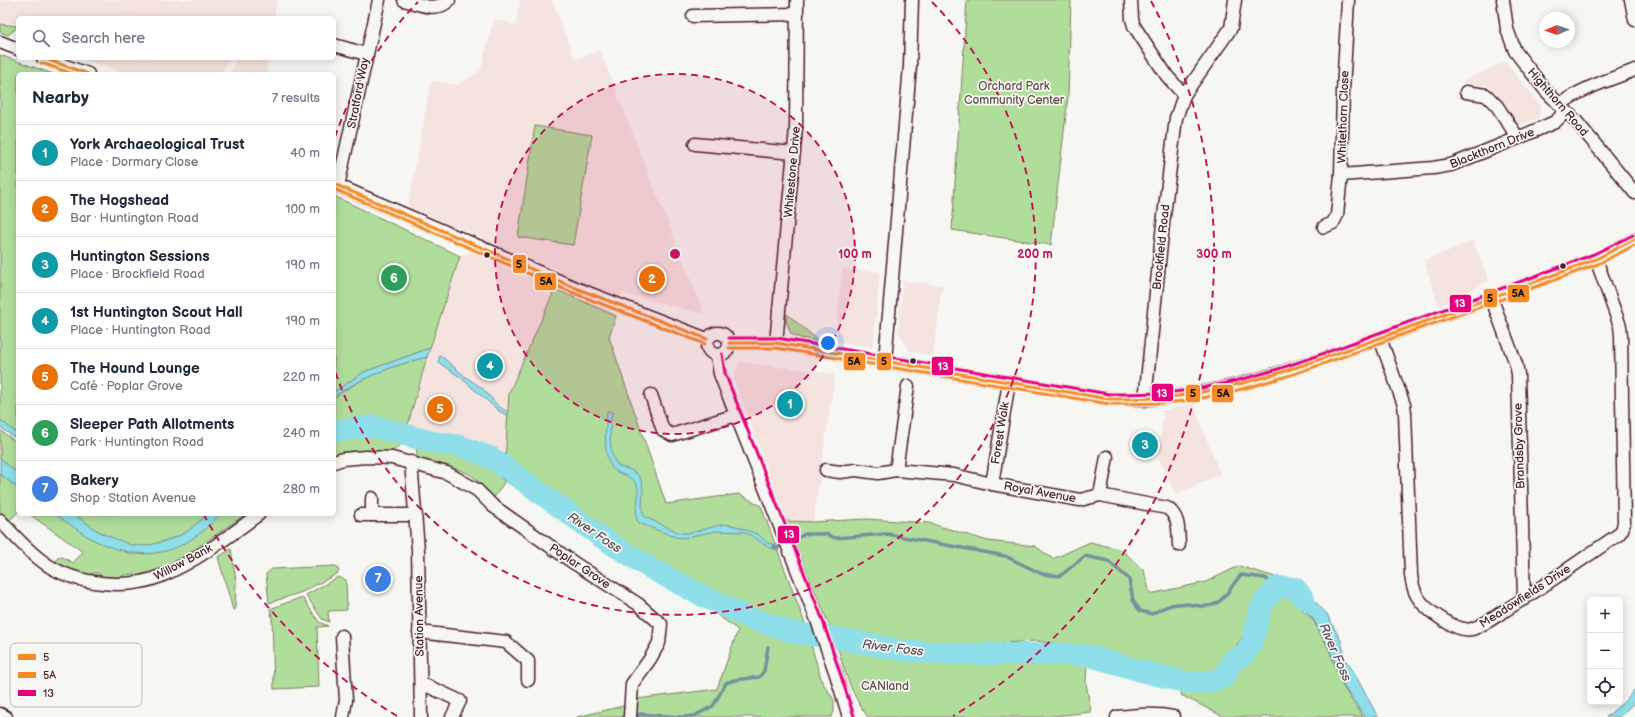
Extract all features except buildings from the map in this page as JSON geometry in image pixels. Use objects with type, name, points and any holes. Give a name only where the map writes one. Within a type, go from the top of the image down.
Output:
[{"type":"street","name":"Stratford Way","points":[[336,185],[379,0]]},
{"type":"street","points":[[404,0],[435,7],[444,5],[448,0]]},
{"type":"street","name":"Whitestone Drive","points":[[776,343],[797,121],[797,0]]},
{"type":"street","points":[[885,360],[910,66],[912,0]]},
{"type":"street","points":[[1130,0],[1134,26],[1167,76],[1184,95]]},
{"type":"street","name":"Brockfield Road","points":[[1145,400],[1163,224],[1176,118],[1184,95],[1231,28],[1235,0]]},
{"type":"street","name":"Whitethorn Close","points":[[1324,227],[1333,222],[1337,215],[1341,175],[1343,91],[1348,0]]},
{"type":"street","name":"Highthorn Road","points":[[1503,0],[1507,29],[1515,51],[1530,71],[1576,122],[1635,193]]},
{"type":"street","points":[[1631,0],[1635,20]]},
{"type":"street","points":[[693,16],[797,14]]},
{"type":"street","points":[[0,42],[16,48]]},
{"type":"street","points":[[336,46],[366,54]]},
{"type":"street","points":[[49,60],[82,72]]},
{"type":"street","name":"Blackthorn Drive","points":[[1341,175],[1433,168],[1451,165],[1555,122],[1562,108],[1571,96],[1635,70]]},
{"type":"street","points":[[1466,92],[1486,95],[1497,106],[1518,138]]},
{"type":"street","points":[[696,144],[794,153]]},
{"type":"street","points":[[336,185],[573,287],[707,339]]},
{"type":"street","points":[[729,343],[776,343],[885,360],[1109,399],[1145,400],[1179,396],[1227,387],[1276,374],[1380,338],[1596,259],[1635,239]]},
{"type":"street","name":"Meadowfields Drive","points":[[1380,338],[1404,405],[1411,575],[1413,588],[1417,597],[1423,604],[1452,626],[1470,629],[1481,625],[1524,599],[1618,535],[1622,530],[1624,523],[1621,335],[1620,326],[1596,259]]},
{"type":"street","name":"Brandsby Grove","points":[[1491,297],[1516,364],[1518,374],[1524,599]]},
{"type":"street","points":[[722,333],[727,338],[729,343],[728,349],[717,355],[710,352],[707,349],[707,339],[712,334],[722,333]]},
{"type":"street","points":[[717,355],[720,374],[817,620],[848,712]]},
{"type":"street","name":"Forest Walk","points":[[992,484],[1009,382]]},
{"type":"street","points":[[896,470],[908,386]]},
{"type":"street","points":[[651,395],[663,430],[672,435],[736,415]]},
{"type":"street","points":[[336,461],[343,459],[366,457],[392,458],[411,462]]},
{"type":"street","points":[[1100,495],[1107,457]]},
{"type":"street","name":"Station Avenue","points":[[411,462],[418,550],[421,717]]},
{"type":"street","name":"Poplar Grove","points":[[411,462],[447,473],[477,490],[493,506],[574,563],[638,604],[661,624],[660,643],[632,684],[630,717]]},
{"type":"street","name":"Royal Avenue","points":[[826,470],[840,472],[856,470],[878,473],[896,470],[954,475],[992,484],[1080,500],[1100,495],[1167,508],[1174,513],[1177,520],[1178,545]]},
{"type":"street","points":[[372,498],[366,515],[416,515]]},
{"type":"street","name":"Willow Bank","points":[[0,520],[17,540],[48,565],[69,576],[108,584],[139,583],[161,576],[204,554],[256,516]]},
{"type":"street","points":[[419,632],[506,642],[528,661],[528,680]]},
{"type":"street","points":[[342,636],[346,700],[343,717]]},
{"type":"street","points":[[421,683],[460,701],[452,717]]},
{"type":"street","points":[[0,714],[6,717]]},
{"type":"street","points":[[1117,717],[1162,714],[1174,717]]},
{"type":"shaded area","points":[[0,0],[277,0],[274,16],[16,16],[16,23],[0,23]]},
{"type":"shaded area","points":[[520,0],[552,0],[575,60],[600,50],[704,314],[622,293],[616,316],[555,289],[509,393],[505,481],[406,437],[427,357],[460,256],[494,245],[476,235],[408,207],[431,81],[458,85],[481,70],[494,19],[516,25]]},
{"type":"shaded area","points":[[86,60],[230,60],[221,72],[121,72]]},
{"type":"shaded area","points":[[235,60],[268,60],[266,72],[232,72]]},
{"type":"shaded area","points":[[1505,62],[1541,106],[1538,118],[1518,125],[1500,102],[1502,101],[1487,84],[1479,87],[1463,81]]},
{"type":"shaded area","points":[[1473,241],[1489,281],[1439,306],[1424,261]]},
{"type":"shaded area","points":[[842,269],[880,272],[873,347],[835,342]]},
{"type":"shaded area","points":[[903,281],[942,285],[933,357],[910,351],[898,331]]},
{"type":"shaded area","points":[[740,362],[835,374],[813,522],[786,521],[733,377]]},
{"type":"shaded area","points":[[1193,404],[1220,474],[1176,495],[1159,458],[1163,411]]},
{"type":"green space","name":"Orchard Park Community Center","points":[[967,0],[1071,0],[1068,97],[1051,245],[952,230]]},
{"type":"green space","points":[[0,24],[16,26],[16,29],[8,35],[0,32]]},
{"type":"green space","points":[[0,55],[47,72],[16,72],[16,432],[0,420]]},
{"type":"green space","points":[[535,126],[592,135],[573,245],[518,237]]},
{"type":"green space","points":[[336,197],[460,256],[430,348],[364,372],[336,391]]},
{"type":"green space","points":[[555,289],[616,316],[609,337],[666,504],[739,494],[761,506],[804,621],[822,682],[834,700],[834,712],[831,717],[636,717],[637,699],[717,689],[738,630],[689,594],[505,481],[493,499],[473,476],[463,471],[417,457],[416,439],[430,447],[459,451],[494,471],[504,481],[509,393]]},
{"type":"green space","points":[[787,314],[819,341],[800,338],[791,334],[786,321]]},
{"type":"green space","points":[[427,357],[407,428],[394,424],[375,422],[349,422],[336,425],[336,397],[367,378],[402,364]]},
{"type":"green space","points":[[0,430],[16,442],[16,472],[0,458]]},
{"type":"green space","points":[[371,432],[406,437],[405,442],[389,452],[348,452],[336,455],[336,434]]},
{"type":"green space","points":[[0,474],[16,486],[16,514],[10,520],[17,526],[14,528],[0,511]]},
{"type":"green space","points":[[32,516],[58,516],[92,539],[131,554],[144,554],[199,533],[219,516],[243,516],[175,563],[153,573],[136,577],[135,574],[123,575],[122,578],[99,576],[99,573],[92,573],[90,575],[74,571],[56,562],[58,557],[62,557],[73,563],[83,552]]},
{"type":"green space","points":[[76,516],[206,516],[188,531],[179,536],[139,550],[101,533]]},
{"type":"green space","points":[[866,519],[929,523],[988,541],[1035,546],[1053,559],[1090,542],[1122,550],[1144,571],[1150,594],[1206,582],[1239,566],[1282,579],[1227,660],[1222,674],[1207,679],[1192,679],[1089,649],[1037,641],[931,647],[896,644],[832,632],[786,521],[813,522]]},
{"type":"green space","points":[[231,549],[236,581],[235,610],[233,610],[218,557]]},
{"type":"green space","points":[[336,566],[339,571],[337,574],[302,592],[269,603],[266,574],[272,569]]},
{"type":"green space","points":[[338,577],[346,580],[347,610],[328,611],[329,622],[322,619],[306,595]]},
{"type":"green space","points":[[1283,591],[1313,620],[1329,649],[1343,687],[1363,717],[1224,717],[1181,695],[1182,688],[1201,689],[1222,683],[1254,646],[1265,624],[1267,610]]},
{"type":"green space","points":[[302,597],[319,622],[328,626],[317,627],[319,687],[274,689],[272,617],[270,609]]},
{"type":"green space","name":"CANland","points":[[835,638],[851,650],[898,656],[1087,659],[1086,683],[1091,712],[1044,717],[868,717],[856,699],[844,669]]},
{"type":"green space","points":[[623,706],[626,717],[577,717]]},
{"type":"water","points":[[430,348],[427,357],[379,372],[336,395],[336,391],[364,372]]},
{"type":"water","points":[[440,355],[467,378],[482,388],[498,406],[509,413],[507,415],[499,411],[460,377],[438,362]]},
{"type":"water","points":[[607,411],[612,412],[610,442],[613,458],[621,467],[634,472],[640,478],[643,487],[642,509],[645,517],[680,533],[690,533],[724,524],[736,526],[759,535],[767,543],[776,545],[779,551],[768,547],[744,532],[716,531],[682,538],[675,537],[639,523],[636,516],[638,494],[637,485],[631,479],[613,469],[607,457]]},
{"type":"water","points":[[0,420],[16,432],[16,439],[0,427]]},
{"type":"water","points":[[349,422],[394,424],[407,428],[406,437],[371,432],[336,434],[336,425]]},
{"type":"water","points":[[0,458],[16,472],[16,486],[0,474]]},
{"type":"water","points":[[58,516],[76,516],[101,533],[131,545],[145,546],[179,536],[188,531],[206,516],[219,516],[192,539],[177,547],[162,552],[147,554],[130,552],[113,548],[84,534]]},
{"type":"water","points":[[1282,579],[1301,587],[1327,614],[1341,641],[1346,661],[1352,669],[1378,717],[1365,717],[1344,687],[1329,648],[1313,619],[1289,592],[1280,589]]},
{"type":"water","points":[[1635,689],[1635,702],[1619,717],[1606,717],[1620,705],[1623,705]]},
{"type":"waterway","name":"River Foss","points":[[336,431],[372,426],[432,442],[460,446],[492,458],[604,539],[650,568],[747,617],[795,633],[835,638],[906,651],[959,654],[1065,654],[1090,656],[1189,683],[1205,683],[1224,677],[1232,661],[1245,654],[1252,642],[1262,604],[1277,587],[1295,588],[1304,599]]},
{"type":"waterway","points":[[774,547],[777,548],[805,534],[826,534],[835,538],[887,534],[1005,556],[1042,574],[1060,576],[1085,556],[1108,561],[1129,579],[1133,600],[1140,611],[1152,614],[1174,605],[1182,604],[1207,606],[1217,603],[1224,597],[1241,575],[1265,578],[1277,587]]},
{"type":"waterway","points":[[683,717],[694,716],[713,706],[726,683],[734,680],[759,677],[764,671],[768,647]]},
{"type":"waterway","points":[[633,717],[641,714],[681,717]]},
{"type":"transit line","name":"5","points":[[49,60],[82,72]]},
{"type":"transit line","name":"5A","points":[[41,63],[67,72]]},
{"type":"transit line","name":"5","points":[[336,185],[573,287],[707,339]]},
{"type":"transit line","name":"5A","points":[[336,190],[571,292],[705,344]]},
{"type":"transit line","name":"13","points":[[729,338],[777,338],[1109,394],[1182,391],[1237,381],[1292,364],[1594,254],[1633,235]]},
{"type":"transit line","name":"5","points":[[729,343],[776,343],[1109,399],[1176,396],[1240,384],[1294,368],[1596,259],[1635,239]]},
{"type":"transit line","name":"5A","points":[[729,348],[776,348],[1109,404],[1184,401],[1240,390],[1294,374],[1598,264],[1635,245]]},
{"type":"transit line","name":"13","points":[[722,354],[725,373],[822,618],[854,716]]},
{"type":"place","name":"Sleeper Path Allotments","points":[[394,278]]},
{"type":"place","name":"The Hogshead","points":[[652,279]]},
{"type":"place","name":"1st Huntington Scout Hall","points":[[490,366]]},
{"type":"place","name":"York Archaeological Trust","points":[[790,404]]},
{"type":"place","name":"The Hound Lounge","points":[[440,409]]},
{"type":"place","name":"Huntington Sessions","points":[[1145,445]]},
{"type":"place","name":"Bakery","points":[[378,579]]}]
